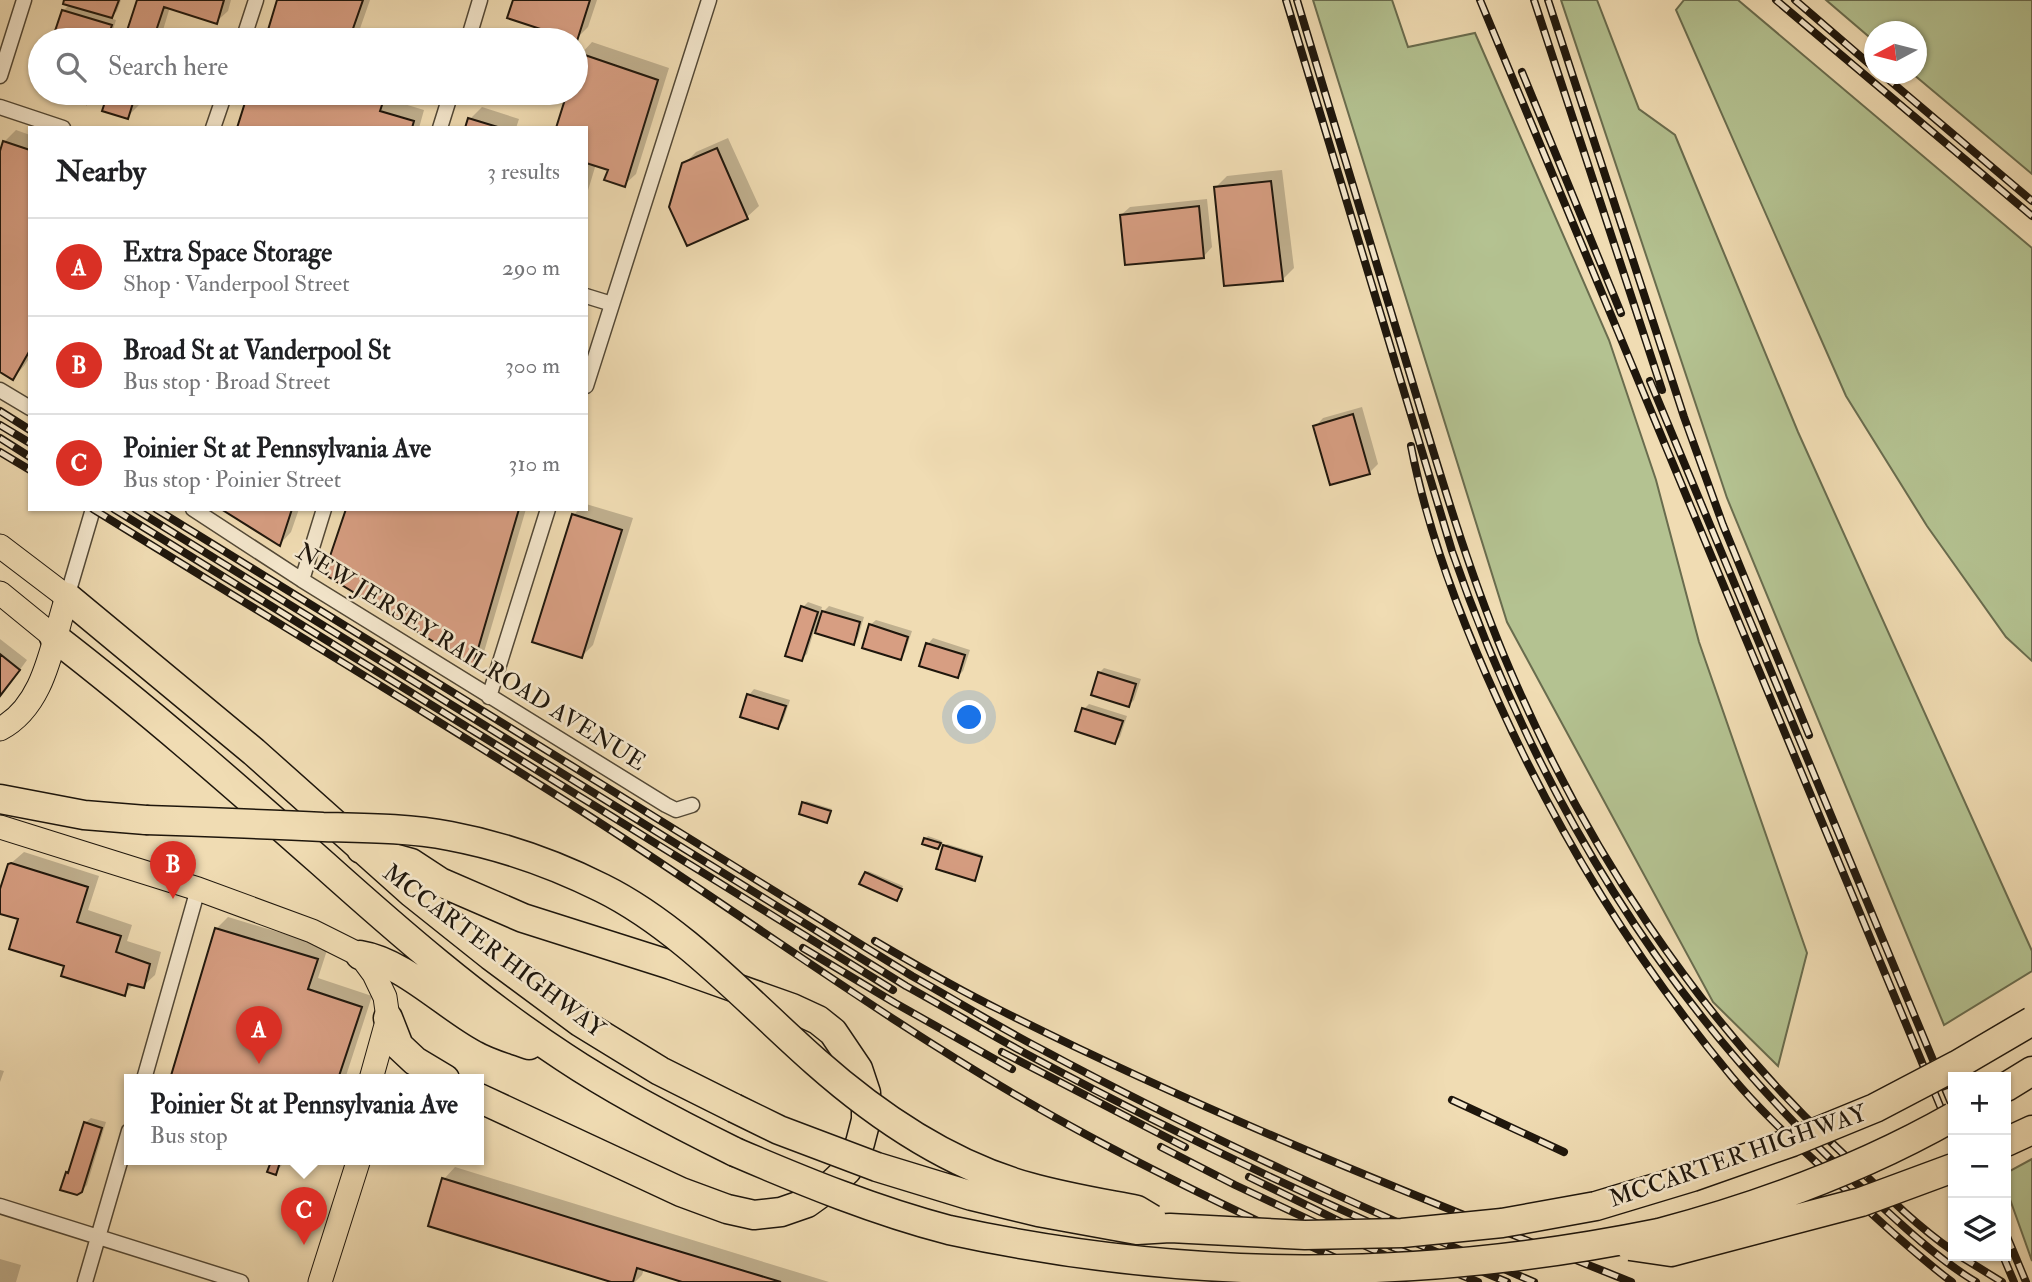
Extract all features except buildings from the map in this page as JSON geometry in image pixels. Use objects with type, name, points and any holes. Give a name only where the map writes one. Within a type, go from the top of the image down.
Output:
[{"type":"highway","name":"MCCARTER HIGHWAY","points":[[67,597],[254,752],[361,849],[481,948],[580,1022],[660,1071],[779,1130],[877,1167],[994,1202],[1137,1230],[1170,1228],[1305,1235],[1402,1233],[1502,1223],[1596,1206],[1754,1155],[1875,1108],[1957,1065],[2032,1021]]},
{"type":"highway","name":"MCCARTER HIGHWAY","points":[[54,637],[189,747],[473,992],[563,1057],[675,1122],[735,1152],[861,1202],[947,1229],[1031,1250],[1192,1275],[1289,1279],[1448,1273],[1514,1265],[1616,1244],[1708,1220],[1804,1188],[1888,1151],[1948,1120]]},
{"type":"highway","points":[[0,799],[85,815],[146,820],[379,829],[447,835],[496,846],[552,865],[603,888],[643,911],[873,1109],[921,1140],[968,1165],[1028,1187],[1137,1210],[1170,1228]]},
{"type":"highway","points":[[361,849],[411,863],[440,882],[523,918],[695,974],[792,1008],[818,1020],[833,1032],[858,1069],[866,1093],[866,1120],[860,1143],[846,1170],[828,1188],[807,1203],[781,1212],[754,1215],[727,1209],[681,1192],[484,1100]]},
{"type":"highway","points":[[360,955],[375,957],[429,989],[488,1030],[563,1057]]},
{"type":"highway","points":[[388,1018],[399,1046],[415,1061],[437,1074]]},
{"type":"highway","points":[[2011,1084],[2032,1072]]},
{"type":"highway","points":[[2011,1140],[2032,1130]]},
{"type":"highway","points":[[1616,1244],[1671,1252],[1861,1202],[1948,1170]]},
{"type":"main road","name":"MCCARTER HIGHWAY","points":[[0,545],[67,597]]},
{"type":"main road","name":"MCCARTER HIGHWAY","points":[[0,593],[54,637]]},
{"type":"main road","points":[[0,729],[23,713],[32,700],[67,597]]},
{"type":"main road","points":[[0,827],[198,888],[312,931],[360,955],[374,974],[385,997],[388,1018],[372,1074]]},
{"type":"main road","points":[[320,1282],[357,1165]]},
{"type":"street","points":[[0,76],[24,0]]},
{"type":"street","points":[[247,28],[256,0]]},
{"type":"street","points":[[472,28],[480,0]]},
{"type":"street","points":[[588,380],[709,0]]},
{"type":"street","points":[[214,126],[221,105]]},
{"type":"street","points":[[441,126],[447,105]]},
{"type":"street","points":[[0,107],[56,126]]},
{"type":"street","points":[[588,297],[612,304]]},
{"type":"street","points":[[0,390],[28,407]]},
{"type":"street","points":[[67,597],[92,511]]},
{"type":"street","name":"NEW JERSEY RAILROAD AVENUE","points":[[196,511],[489,697],[676,810],[692,805]]},
{"type":"street","points":[[302,580],[323,511]]},
{"type":"street","points":[[489,697],[547,511]]},
{"type":"street","points":[[145,1074],[198,888]]},
{"type":"street","points":[[85,1282],[124,1149]]},
{"type":"street","points":[[0,1206],[241,1282]]},
{"type":"green space","points":[[1313,0],[1392,0],[1408,47],[1475,33],[1609,340],[1656,480],[1699,642],[1807,953],[1778,1066],[1713,1002],[1507,622]]},
{"type":"green space","points":[[1561,0],[1597,0],[1639,109],[1675,135],[1798,432],[2032,951],[2032,971],[1944,1025],[1727,498]]},
{"type":"green space","points":[[1684,0],[1738,0],[2032,248],[2032,661],[2006,637],[1927,526],[1846,396],[1676,10]]},
{"type":"green space","points":[[1826,0],[2032,0],[2032,174],[1925,84],[1927,21],[1864,21],[1864,32]]},
{"type":"green space","points":[[2032,1159],[2032,1261],[2011,1202],[2011,1170]]},
{"type":"railway","points":[[1286,0],[1452,551],[1486,641],[1524,727],[1566,811],[1613,892],[1665,969],[1723,1043],[1786,1114],[1854,1181],[1928,1248],[1976,1282]]},
{"type":"railway","points":[[1297,0],[1467,558],[1510,670],[1573,800],[1648,924],[1735,1040],[1783,1094],[1834,1145],[1907,1214],[1948,1247]]},
{"type":"railway","points":[[1480,0],[1952,1135]]},
{"type":"railway","points":[[1534,0],[1662,390]]},
{"type":"railway","points":[[1548,0],[1684,417],[1723,525],[1809,735]]},
{"type":"railway","points":[[1776,0],[2032,216]]},
{"type":"railway","points":[[1795,0],[1864,59]]},
{"type":"railway","points":[[1522,72],[1621,313]]},
{"type":"railway","points":[[1894,84],[2032,201]]},
{"type":"railway","points":[[1650,381],[1948,1096]]},
{"type":"railway","points":[[0,411],[28,429]]},
{"type":"railway","points":[[0,425],[28,442]]},
{"type":"railway","points":[[0,438],[28,456]]},
{"type":"railway","points":[[1411,446],[1436,544],[1484,670],[1547,801],[1632,944],[1697,1034],[1756,1104],[1877,1218],[1952,1282]]},
{"type":"railway","points":[[0,452],[28,469]]},
{"type":"railway","points":[[96,511],[583,812],[866,1001],[981,1074],[1125,1155],[1386,1282]]},
{"type":"railway","points":[[117,511],[893,990]]},
{"type":"railway","points":[[138,511],[906,986],[1003,1041],[1152,1119],[1269,1176],[1507,1282]]},
{"type":"railway","points":[[159,511],[912,976],[1008,1031],[1223,1142],[1534,1282]]},
{"type":"railway","points":[[875,941],[984,1002],[1155,1084],[1312,1153],[1631,1282]]},
{"type":"railway","points":[[803,948],[1012,1069]]},
{"type":"railway","points":[[1002,1052],[1185,1147]]},
{"type":"railway","points":[[1452,1100],[1564,1152]]},
{"type":"railway","points":[[1161,1147],[1391,1258]]},
{"type":"railway","points":[[1249,1177],[1390,1246],[1478,1282]]},
{"type":"railway","points":[[2011,1246],[2026,1282]]},
{"type":"railway","points":[[1968,1261],[2002,1282]]},
{"type":"railway","points":[[2005,1261],[2014,1282]]},
{"type":"place","name":"Broad St at Vanderpool St","points":[[173,899]]},
{"type":"place","name":"Extra Space Storage","points":[[259,1064]]},
{"type":"place","name":"Poinier St at Pennsylvania Ave","points":[[304,1245]]}]
